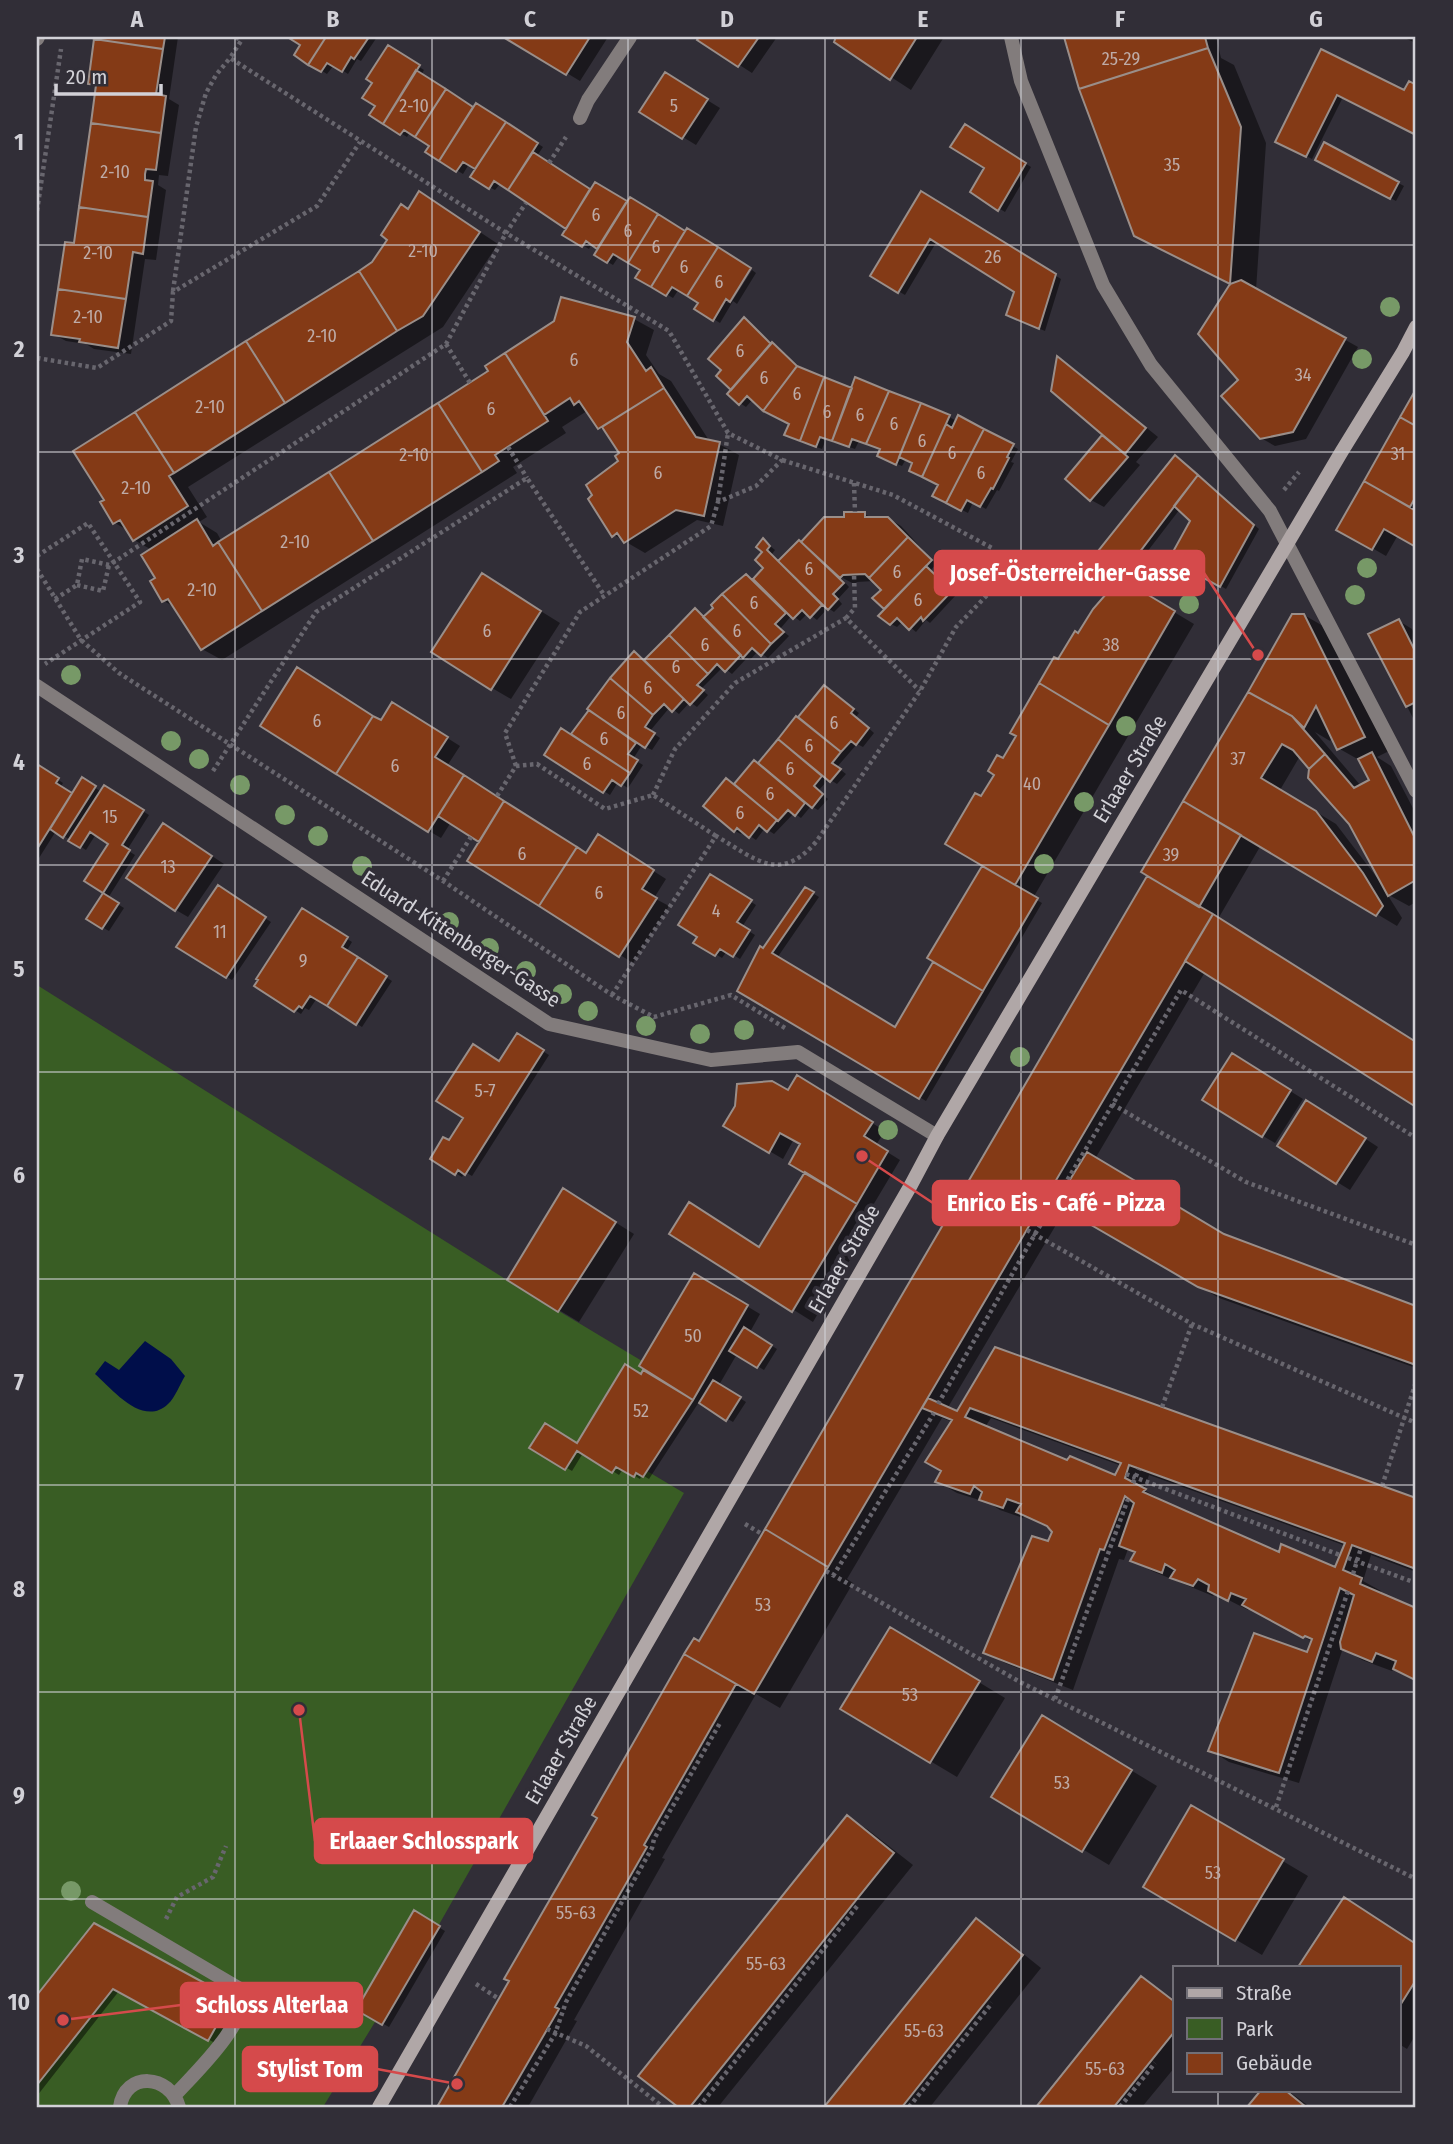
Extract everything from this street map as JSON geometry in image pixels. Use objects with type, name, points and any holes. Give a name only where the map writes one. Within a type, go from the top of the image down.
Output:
[{"type":"main road","name":"Erlaaer Straße","points":[[379,2107],[937,1136],[1416,327]]},
{"type":"street","points":[[580,118],[588,100],[630,37]]},
{"type":"street","points":[[1011,37],[1021,81],[1103,285],[1151,365],[1270,511],[1416,791]]},
{"type":"street","name":"Eduard-Kittenberger-Gasse","points":[[37,687],[549,1024],[711,1059],[798,1052]]},
{"type":"street","points":[[798,1052],[937,1136]]},
{"type":"street","points":[[92,1902],[240,1989],[244,1996],[244,2004],[219,2048],[177,2101],[167,2087],[146,2081],[126,2092],[120,2107]]},
{"type":"path","points":[[37,211],[63,37]]},
{"type":"path","points":[[37,358],[97,368],[171,321],[197,127],[206,93],[241,41],[236,37]]},
{"type":"path","points":[[230,58],[506,233],[669,331],[728,433],[782,460],[893,495],[992,548],[997,585],[956,627],[920,691],[816,842],[803,856],[786,865],[771,865],[716,836],[653,795]]},
{"type":"path","points":[[173,292],[317,206],[360,142]]},
{"type":"path","points":[[55,599],[77,585],[103,591],[111,564],[446,344],[506,233],[526,203]]},
{"type":"path","points":[[446,344],[470,383]]},
{"type":"path","points":[[516,766],[505,733],[580,612],[711,526],[718,502],[728,433]]},
{"type":"path","points":[[508,447],[604,595]]},
{"type":"path","points":[[718,502],[756,485],[782,460]]},
{"type":"path","points":[[199,793],[316,612],[527,478]]},
{"type":"path","points":[[854,483],[855,512]]},
{"type":"path","points":[[37,556],[88,523],[111,564],[140,602],[37,669]]},
{"type":"path","points":[[77,585],[82,559],[111,564]]},
{"type":"path","points":[[37,569],[81,640],[119,673],[443,881],[612,995],[654,1017],[731,995],[795,1034],[798,1052]]},
{"type":"path","points":[[516,766],[537,764],[605,809],[653,795],[675,749],[735,683],[846,618],[855,608],[855,574]]},
{"type":"path","points":[[846,618],[920,691]]},
{"type":"path","points":[[496,796],[516,766]]},
{"type":"path","points":[[612,995],[716,836]]},
{"type":"path","points":[[443,881],[471,837]]},
{"type":"path","points":[[938,1404],[1035,1234],[1181,990],[1416,1138]]},
{"type":"path","points":[[1112,1104],[1246,1182],[1416,1245]]},
{"type":"path","points":[[1027,1230],[1192,1324],[1416,1423]]},
{"type":"path","points":[[1162,1407],[1192,1324]]},
{"type":"path","points":[[1382,1486],[1416,1382]]},
{"type":"path","points":[[833,1576],[934,1413]]},
{"type":"path","points":[[1134,1480],[1139,1469]]},
{"type":"path","points":[[1126,1474],[1134,1480],[1340,1555]]},
{"type":"path","points":[[1055,1699],[1128,1499]]},
{"type":"path","points":[[1353,1574],[1361,1548]]},
{"type":"path","points":[[1348,1558],[1416,1583]]},
{"type":"path","points":[[826,1572],[1020,1682],[1276,1807],[1416,1879]]},
{"type":"path","points":[[1276,1807],[1348,1591]]},
{"type":"path","points":[[510,2107],[555,2034],[566,2002],[720,1723]]},
{"type":"path","points":[[156,1938],[177,1897],[213,1877],[226,1846]]},
{"type":"path","points":[[699,2107],[858,1905]]},
{"type":"path","points":[[909,2107],[992,2003]]},
{"type":"path","points":[[547,2029],[586,2046],[663,2107]]},
{"type":"path","points":[[1120,2107],[1154,2063]]},
{"type":"green space","points":[[37,985],[507,1280],[642,1361],[639,1366],[643,1370],[641,1374],[624,1364],[577,1443],[545,1423],[530,1448],[577,1451],[612,1473],[616,1467],[633,1477],[636,1473],[642,1477],[647,1471],[684,1493],[382,2025],[375,2022],[323,2107],[37,2107]]},
{"type":"shaded area","points":[[145,1341],[171,1359],[185,1376],[168,1404],[148,1412],[128,1404],[95,1374],[105,1361],[119,1370]]},
{"type":"building","points":[[165,37],[163,49],[94,39]]},
{"type":"building","points":[[326,37],[308,65],[294,55],[300,45],[289,38]]},
{"type":"building","points":[[326,37],[369,37],[342,72],[327,63],[321,72],[308,65]]},
{"type":"building","points":[[503,37],[590,37],[566,75]]},
{"type":"building","points":[[699,37],[759,37],[738,67],[697,40]]},
{"type":"building","points":[[836,37],[917,37],[890,80],[834,42]]},
{"type":"building","points":[[1064,37],[1205,37],[1208,48],[1079,89]]},
{"type":"building","points":[[94,39],[163,49],[156,94],[166,96],[161,133],[91,123],[96,85],[88,84]]},
{"type":"building","points":[[388,45],[420,65],[383,124],[369,115],[375,106],[362,98],[372,83],[366,79]]},
{"type":"building","points":[[1208,48],[1241,127],[1230,284],[1134,236],[1079,89]]},
{"type":"building","points":[[1321,49],[1404,90],[1409,81],[1416,85],[1416,135],[1337,95],[1306,157],[1275,142]]},
{"type":"building","points":[[416,70],[446,89],[415,137],[404,130],[400,135],[383,124]]},
{"type":"building","points":[[665,72],[708,99],[682,139],[639,112]]},
{"type":"building","points":[[446,89],[473,107],[439,161],[425,152],[429,146],[415,137]]},
{"type":"building","points":[[476,103],[506,122],[475,169],[463,162],[456,172],[439,161]]},
{"type":"building","points":[[506,122],[538,143],[508,190],[494,181],[489,189],[470,177]]},
{"type":"building","points":[[91,123],[161,133],[156,170],[146,169],[145,174],[145,180],[153,181],[148,217],[79,207]]},
{"type":"building","points":[[965,124],[1026,163],[998,211],[970,192],[984,168],[950,147]]},
{"type":"building","points":[[1324,142],[1399,182],[1390,199],[1315,160]]},
{"type":"building","points":[[533,152],[590,189],[566,229],[508,190]]},
{"type":"building","points":[[595,182],[627,201],[597,249],[586,241],[582,247],[562,235]]},
{"type":"building","points":[[419,191],[480,232],[423,316],[397,331],[359,271],[372,262],[387,240],[381,235],[401,204],[408,209]]},
{"type":"building","points":[[921,191],[1056,274],[1039,329],[1006,315],[1014,292],[930,239],[898,293],[870,276]]},
{"type":"building","points":[[630,197],[658,214],[628,263],[613,254],[607,263],[594,255]]},
{"type":"building","points":[[79,207],[148,217],[143,254],[133,252],[126,299],[58,289],[65,242],[74,243]]},
{"type":"building","points":[[658,214],[685,231],[651,287],[635,278],[640,270],[628,263]]},
{"type":"building","points":[[687,228],[718,247],[687,296],[672,287],[666,296],[651,287]]},
{"type":"building","points":[[718,247],[751,268],[730,302],[726,299],[713,321],[694,309],[698,303],[687,296]]},
{"type":"building","points":[[359,271],[397,331],[285,403],[246,341]]},
{"type":"building","points":[[1241,280],[1346,338],[1293,432],[1260,439],[1221,396],[1238,380],[1198,334],[1230,284]]},
{"type":"building","points":[[58,289],[126,299],[118,348],[51,335]]},
{"type":"building","points":[[561,297],[635,317],[627,342],[646,371],[651,367],[664,388],[598,429],[579,401],[574,405],[570,398],[544,415],[505,353],[554,321]]},
{"type":"building","points":[[744,317],[771,344],[731,390],[716,376],[721,370],[708,359]]},
{"type":"building","points":[[246,341],[285,403],[174,473],[135,412]]},
{"type":"building","points":[[772,342],[797,366],[763,411],[747,396],[739,405],[727,394]]},
{"type":"building","points":[[505,353],[548,421],[495,455],[499,461],[482,472],[438,403],[488,371],[485,366]]},
{"type":"building","points":[[1057,356],[1146,428],[1125,454],[1051,391]]},
{"type":"building","points":[[797,366],[824,377],[800,441],[784,435],[789,424],[763,411]]},
{"type":"building","points":[[824,377],[852,388],[832,441],[820,437],[816,447],[800,441]]},
{"type":"building","points":[[855,377],[889,391],[866,444],[852,439],[849,447],[832,441]]},
{"type":"building","points":[[664,388],[696,437],[720,442],[704,516],[676,510],[624,543],[617,533],[612,537],[588,499],[592,495],[586,485],[618,461],[615,456],[619,453],[602,427]]},
{"type":"building","points":[[1416,389],[1416,426],[1400,417]]},
{"type":"building","points":[[889,391],[921,403],[896,465],[877,456],[880,449],[866,444]]},
{"type":"building","points":[[438,403],[482,472],[373,541],[329,472]]},
{"type":"building","points":[[921,403],[950,415],[922,477],[909,471],[912,463],[899,457]]},
{"type":"building","points":[[135,412],[174,473],[169,476],[188,506],[133,541],[120,520],[113,524],[100,502],[104,500],[73,451]]},
{"type":"building","points":[[958,415],[984,429],[946,503],[932,496],[938,485],[922,477],[946,424],[952,428]]},
{"type":"building","points":[[1400,417],[1416,426],[1416,496],[1410,507],[1364,481]]},
{"type":"building","points":[[984,429],[1014,444],[993,489],[991,488],[980,507],[967,500],[961,511],[946,503]]},
{"type":"building","points":[[1102,435],[1128,457],[1090,501],[1065,479]]},
{"type":"building","points":[[1175,455],[1198,475],[1120,578],[1094,556]]},
{"type":"building","points":[[329,472],[373,541],[262,611],[218,542]]},
{"type":"building","points":[[1198,475],[1254,525],[1220,587],[1169,559],[1190,521],[1174,506]]},
{"type":"building","points":[[1364,481],[1416,511],[1416,547],[1384,529],[1372,550],[1336,530]]},
{"type":"building","points":[[844,512],[865,512],[865,517],[888,517],[908,537],[869,578],[865,574],[843,575],[840,578],[801,542],[824,517],[844,517]]},
{"type":"building","points":[[197,519],[213,546],[218,542],[262,611],[201,650],[168,599],[162,602],[150,581],[155,578],[141,555]]},
{"type":"building","points":[[908,537],[932,560],[884,609],[872,598],[881,590],[869,578]]},
{"type":"building","points":[[763,538],[770,546],[767,550],[822,605],[810,618],[802,610],[793,619],[753,579],[763,568],[755,560],[762,552],[756,547]]},
{"type":"building","points":[[799,540],[844,583],[833,594],[838,599],[828,610],[778,561]]},
{"type":"building","points":[[926,566],[952,591],[923,621],[921,617],[909,630],[897,618],[890,625],[878,616]]},
{"type":"building","points":[[482,573],[541,611],[491,690],[431,652]]},
{"type":"building","points":[[746,574],[786,613],[775,624],[784,632],[771,644],[722,594]]},
{"type":"building","points":[[1120,578],[1175,611],[1109,725],[1039,683],[1054,657],[1058,659],[1075,631],[1078,633],[1093,609]]},
{"type":"building","points":[[722,594],[771,644],[761,656],[752,648],[743,658],[703,617]]},
{"type":"building","points":[[695,608],[741,655],[725,672],[717,664],[708,674],[669,635]]},
{"type":"building","points":[[1292,614],[1304,614],[1365,737],[1337,750],[1316,706],[1304,728],[1292,716],[1248,692]]},
{"type":"building","points":[[1399,619],[1414,649],[1416,648],[1416,702],[1406,707],[1368,634]]},
{"type":"building","points":[[669,635],[708,674],[697,685],[704,690],[690,705],[644,660]]},
{"type":"building","points":[[634,651],[684,699],[672,712],[664,704],[653,715],[610,678]]},
{"type":"building","points":[[297,667],[373,716],[336,774],[260,726]]},
{"type":"building","points":[[610,678],[653,715],[645,727],[655,733],[645,748],[587,709]]},
{"type":"building","points":[[1039,683],[1109,725],[1015,885],[945,844],[975,793],[981,796],[994,775],[988,771],[997,755],[1003,758],[1016,736],[1010,733]]},
{"type":"building","points":[[824,685],[854,709],[851,713],[869,728],[856,745],[851,741],[841,752],[798,717]]},
{"type":"building","points":[[1248,692],[1292,716],[1325,754],[1309,769],[1293,750],[1282,744],[1261,778],[1316,811],[1363,873],[1383,906],[1376,916],[1183,801]]},
{"type":"building","points":[[392,702],[448,737],[435,757],[464,775],[428,832],[336,774],[373,716],[381,720]]},
{"type":"building","points":[[589,710],[636,743],[628,754],[638,760],[630,773],[571,734]]},
{"type":"building","points":[[796,716],[841,752],[832,763],[841,769],[830,782],[778,739]]},
{"type":"building","points":[[561,728],[630,773],[621,786],[612,780],[603,793],[544,755]]},
{"type":"building","points":[[778,739],[822,776],[814,786],[823,794],[812,808],[758,763]]},
{"type":"building","points":[[1372,752],[1416,840],[1416,880],[1388,896],[1349,824],[1308,778],[1309,769],[1325,754],[1354,788],[1369,780],[1358,759]]},
{"type":"building","points":[[754,760],[805,803],[795,816],[788,810],[778,821],[734,784]]},
{"type":"building","points":[[37,764],[59,778],[56,783],[72,793],[37,849]]},
{"type":"building","points":[[464,775],[504,801],[479,842],[438,816]]},
{"type":"building","points":[[82,777],[96,786],[63,838],[50,829]]},
{"type":"building","points":[[726,778],[777,820],[767,832],[759,825],[749,838],[737,828],[734,832],[703,806]]},
{"type":"building","points":[[104,785],[144,810],[122,845],[130,850],[103,893],[84,881],[108,844],[90,832],[80,848],[68,841]]},
{"type":"building","points":[[504,801],[577,847],[539,906],[467,861]]},
{"type":"building","points":[[1183,801],[1241,835],[1199,907],[1141,872]]},
{"type":"building","points":[[163,823],[212,856],[175,911],[126,878]]},
{"type":"building","points":[[598,834],[654,870],[642,889],[657,898],[619,957],[539,906],[577,847],[586,853]]},
{"type":"building","points":[[982,866],[1038,898],[983,991],[927,958]]},
{"type":"building","points":[[710,874],[752,900],[737,922],[750,930],[733,957],[720,949],[715,956],[693,943],[697,937],[678,925]]},
{"type":"building","points":[[1147,876],[1213,914],[828,1567],[765,1529]]},
{"type":"building","points":[[218,885],[266,917],[226,978],[176,947]]},
{"type":"building","points":[[805,887],[814,892],[772,953],[895,1027],[933,962],[983,991],[919,1099],[737,991],[760,946],[763,948]]},
{"type":"building","points":[[103,893],[119,903],[102,929],[86,919]]},
{"type":"building","points":[[302,908],[348,937],[342,947],[358,957],[327,1006],[310,996],[302,1008],[299,1006],[294,1012],[254,986]]},
{"type":"building","points":[[1213,914],[1416,1042],[1416,1107],[1185,961]]},
{"type":"building","points":[[358,957],[387,976],[356,1025],[327,1006]]},
{"type":"building","points":[[517,1033],[544,1050],[465,1175],[458,1170],[455,1175],[430,1159],[443,1137],[449,1140],[463,1118],[436,1101],[473,1044],[499,1061]]},
{"type":"building","points":[[1232,1053],[1291,1090],[1262,1137],[1202,1100]]},
{"type":"building","points":[[797,1075],[873,1122],[864,1136],[888,1151],[857,1204],[789,1164],[800,1144],[780,1133],[769,1153],[723,1126],[735,1106],[737,1084],[772,1081],[788,1090]]},
{"type":"building","points":[[1306,1100],[1366,1138],[1336,1184],[1277,1146]]},
{"type":"building","points":[[1087,1152],[1224,1234],[1416,1306],[1416,1365],[1198,1287],[1055,1204]]},
{"type":"building","points":[[805,1172],[857,1204],[792,1312],[669,1234],[689,1202],[759,1247]]},
{"type":"building","points":[[563,1188],[616,1222],[558,1312],[507,1280]]},
{"type":"building","points":[[694,1273],[748,1305],[693,1400],[639,1366]]},
{"type":"building","points":[[744,1327],[772,1345],[757,1368],[729,1351]]},
{"type":"building","points":[[995,1347],[1416,1498],[1416,1569],[1352,1545],[1343,1570],[1362,1578],[1360,1584],[1416,1608],[1415,1680],[1393,1669],[1396,1661],[1376,1653],[1372,1662],[1341,1649],[1340,1642],[1354,1595],[1340,1588],[1279,1773],[1208,1751],[1254,1633],[1307,1652],[1312,1639],[1305,1636],[1303,1638],[1242,1605],[1246,1599],[1231,1593],[1228,1601],[1208,1591],[1209,1585],[1198,1579],[1193,1586],[1170,1578],[1175,1570],[1165,1564],[1162,1573],[1130,1561],[1135,1552],[1119,1546],[1134,1503],[1125,1496],[1104,1550],[1100,1549],[1053,1680],[983,1653],[1032,1536],[1048,1541],[1052,1532],[1047,1526],[1016,1512],[1021,1504],[1007,1499],[1003,1508],[979,1500],[982,1492],[974,1486],[970,1494],[935,1482],[941,1471],[925,1462],[952,1420],[922,1408],[928,1398],[957,1411]],"holes":[[[970,1408],[1121,1463],[1115,1475],[1070,1456],[1067,1460],[965,1417]],[[1129,1465],[1345,1543],[1335,1567],[1281,1544],[1279,1552],[1143,1492],[1146,1489],[1125,1478]]]},
{"type":"building","points":[[625,1364],[641,1374],[643,1370],[693,1400],[643,1477],[636,1473],[634,1477],[616,1467],[612,1473],[577,1451],[565,1470],[529,1448],[545,1423],[577,1443]]},
{"type":"building","points":[[713,1380],[741,1397],[726,1421],[699,1403]]},
{"type":"building","points":[[765,1529],[828,1567],[754,1694],[684,1654],[694,1638],[699,1641]]},
{"type":"building","points":[[890,1627],[980,1681],[930,1763],[840,1709]]},
{"type":"building","points":[[684,1654],[736,1684],[555,2007],[559,2009],[502,2107],[437,2107],[509,1981],[504,1979],[597,1818],[592,1815]]},
{"type":"building","points":[[1042,1715],[1132,1770],[1082,1852],[991,1797]]},
{"type":"building","points":[[1191,1805],[1284,1859],[1235,1941],[1143,1887]]},
{"type":"building","points":[[847,1815],[894,1853],[690,2107],[678,2107],[638,2076]]},
{"type":"building","points":[[1344,1897],[1416,1944],[1416,1980],[1400,2005],[1400,1966],[1299,1966]]},
{"type":"building","points":[[414,1910],[440,1926],[382,2025],[356,2010]]},
{"type":"building","points":[[976,1918],[1023,1955],[902,2107],[824,2107]]},
{"type":"building","points":[[94,1923],[232,1998],[208,2041],[113,1989],[37,2085],[37,1995]]},
{"type":"building","points":[[1141,1976],[1173,2000],[1173,2033],[1114,2107],[1036,2107]]},
{"type":"building","points":[[1259,2092],[1287,2092],[1306,2107],[1247,2107]]},
{"type":"place","name":"Josef-Österreicher-Gasse","points":[[1258,655]]},
{"type":"place","name":"Enrico Eis - Café - Pizza","points":[[862,1156]]},
{"type":"place","name":"Erlaaer Schlosspark","points":[[299,1710]]},
{"type":"place","name":"Schloss Alterlaa","points":[[63,2020]]},
{"type":"place","name":"Stylist Tom","points":[[457,2084]]}]
